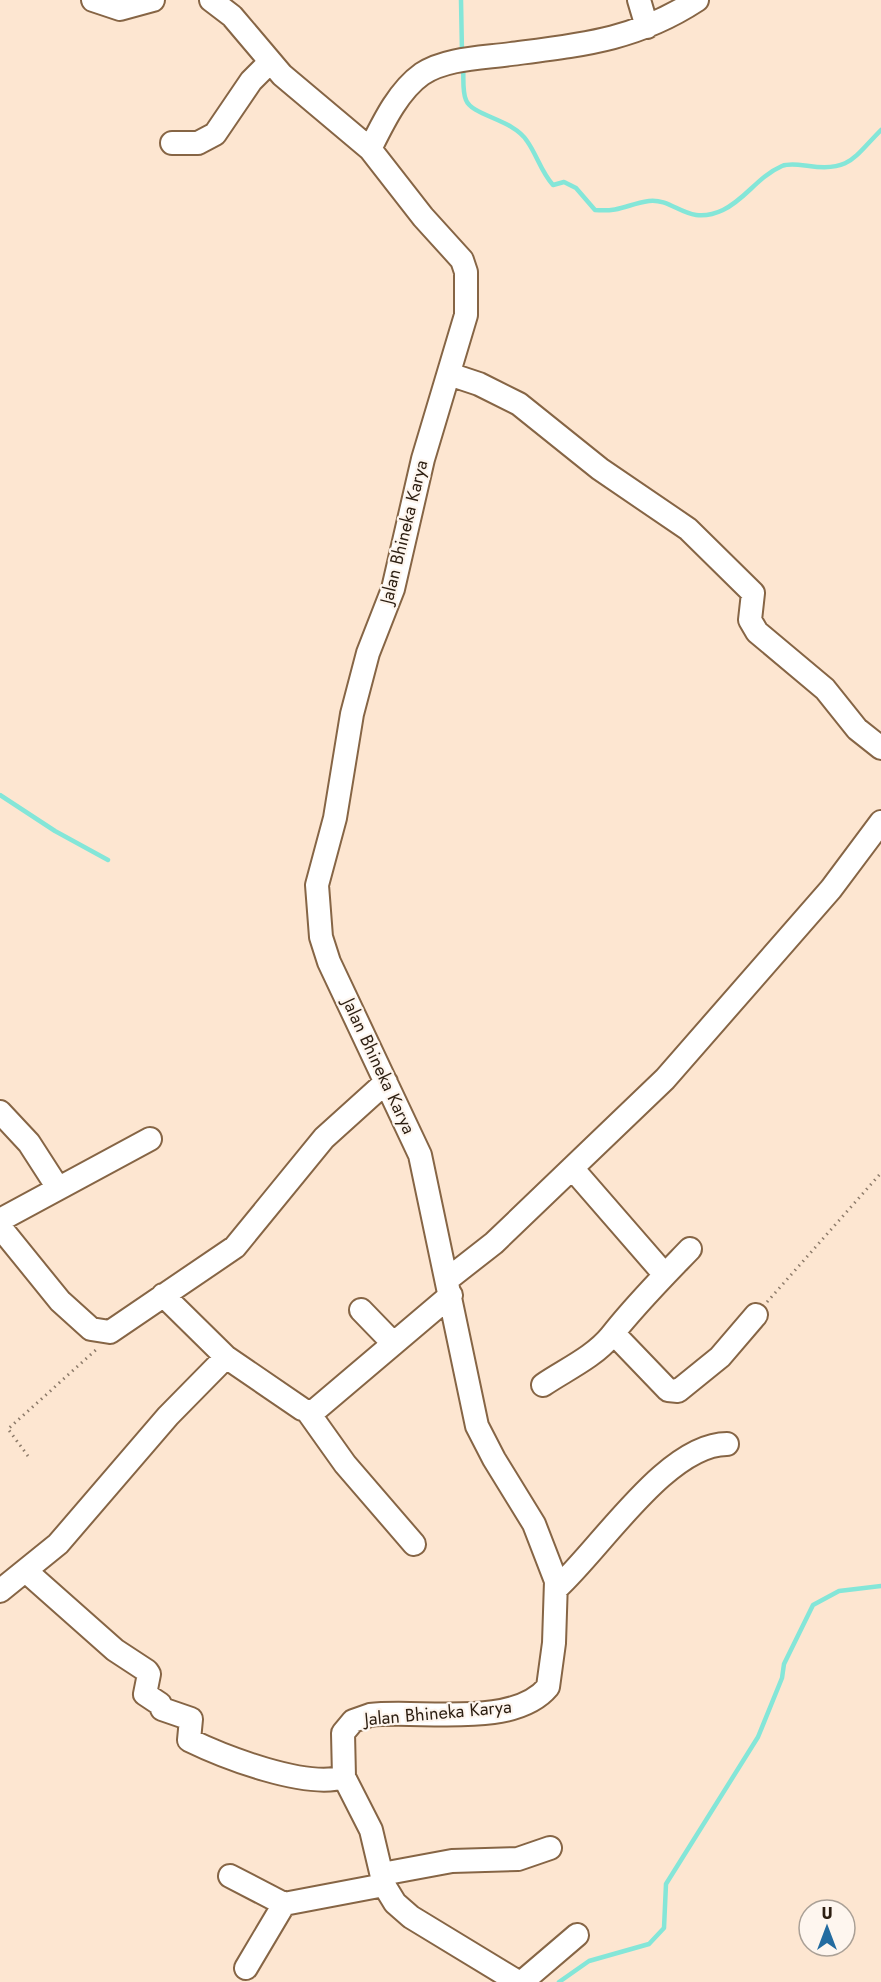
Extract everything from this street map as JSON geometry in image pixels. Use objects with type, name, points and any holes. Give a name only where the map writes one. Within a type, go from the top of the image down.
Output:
[{"type":"street","points":[[93,0],[120,9],[153,0]]},
{"type":"street","name":"Jalan Bhineka Karya","points":[[210,0],[232,16],[270,62],[304,94],[370,149],[465,267],[466,315],[423,459],[393,589],[368,653],[352,714],[335,818],[317,885],[320,926],[329,962],[420,1155],[477,1425],[494,1459],[534,1524],[557,1588],[552,1671],[548,1688],[541,1695],[526,1704],[504,1710],[380,1714],[360,1717],[343,1733],[344,1778],[371,1830],[383,1880],[395,1903],[411,1917],[518,1982]]},
{"type":"street","points":[[639,0],[647,27]]},
{"type":"street","points":[[370,149],[393,108],[423,73],[468,60],[597,42],[647,27],[698,0]]},
{"type":"street","points":[[172,143],[198,143],[215,134],[251,81],[270,62]]},
{"type":"street","points":[[448,374],[479,384],[519,404],[600,469],[688,529],[753,592],[750,620],[757,632],[825,689],[837,701],[857,729],[881,748]]},
{"type":"street","points":[[308,1412],[317,1408],[393,1343],[665,1079],[831,890],[849,861],[881,822]]},
{"type":"street","points":[[0,1227],[60,1301],[91,1329],[110,1332],[123,1325],[163,1294],[236,1247],[324,1138],[386,1082]]},
{"type":"street","points":[[0,1112],[29,1143],[58,1188]]},
{"type":"street","points":[[0,1220],[150,1139]]},
{"type":"street","points":[[572,1168],[665,1275]]},
{"type":"street","points":[[543,1385],[588,1356],[611,1336],[626,1316],[690,1249]]},
{"type":"street","points":[[163,1294],[226,1357],[260,1382],[308,1412],[345,1464],[414,1544]]},
{"type":"street","points":[[361,1310],[393,1343]]},
{"type":"street","points":[[611,1336],[619,1339],[668,1390],[678,1391],[714,1362],[756,1315]]},
{"type":"street","points":[[0,1591],[27,1572],[58,1544],[168,1416],[226,1357]]},
{"type":"street","points":[[557,1588],[596,1550],[633,1505],[678,1462],[705,1446],[727,1444]]},
{"type":"street","points":[[27,1572],[115,1650],[147,1671],[149,1674],[144,1694],[160,1704],[162,1709],[191,1719],[189,1740],[234,1761],[258,1768],[322,1779],[344,1778]]},
{"type":"street","points":[[230,1876],[284,1904],[452,1861],[518,1859],[550,1848]]},
{"type":"street","points":[[246,1968],[284,1904]]},
{"type":"street","points":[[522,1982],[577,1935]]},
{"type":"path","points":[[756,1315],[881,1173]]},
{"type":"path","points":[[28,1456],[8,1429],[102,1344],[110,1332]]},
{"type":"waterway","points":[[461,0],[462,53]]},
{"type":"waterway","points":[[463,67],[464,93],[470,105],[521,134],[553,185],[564,182],[576,188],[595,210],[612,210],[641,202],[658,201],[691,214],[711,214],[731,205],[765,176],[782,166],[795,164],[834,167],[843,164],[857,155],[881,130]]},
{"type":"waterway","points":[[0,795],[55,831],[108,860]]},
{"type":"waterway","points":[[559,1982],[589,1961],[649,1944],[664,1928],[666,1884],[758,1737],[782,1678],[784,1664],[813,1605],[839,1591],[881,1586]]}]
